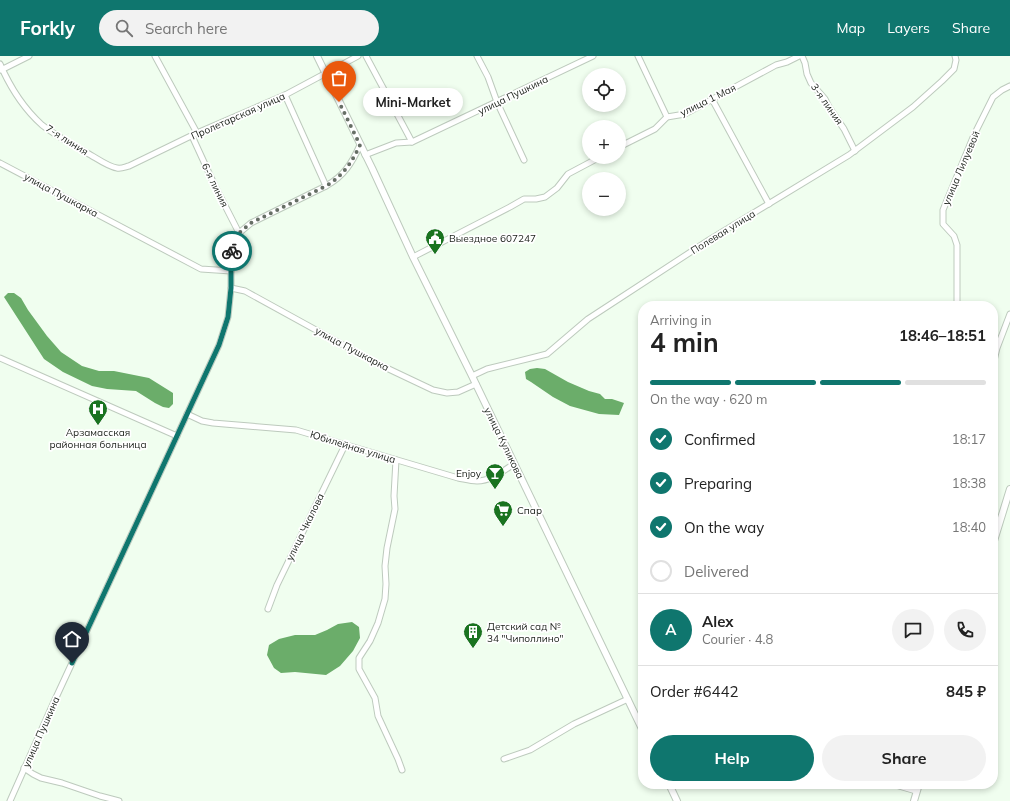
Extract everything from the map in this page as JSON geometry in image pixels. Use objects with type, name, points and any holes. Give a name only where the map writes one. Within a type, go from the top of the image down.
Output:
[{"type":"main road","name":"улица Куликова","points":[[317,56],[638,720]]},
{"type":"main road","points":[[998,528],[1010,489]]},
{"type":"main road","points":[[671,789],[677,801]]},
{"type":"main road","points":[[914,801],[916,791]]},
{"type":"street","points":[[1,68],[29,56]]},
{"type":"street","name":"6-я линия","points":[[155,56],[194,135],[215,186],[239,233]]},
{"type":"street","name":"Пролетарская улица","points":[[116,168],[129,166],[194,135],[285,95],[358,56]]},
{"type":"street","points":[[366,56],[412,142]]},
{"type":"street","points":[[477,56],[488,77],[497,102],[524,160]]},
{"type":"street","name":"улица Пушкина","points":[[366,155],[396,143],[412,142],[593,56]]},
{"type":"street","points":[[638,56],[667,117]]},
{"type":"street","name":"улица 1 Мая","points":[[626,144],[655,129],[667,117],[685,114],[776,65],[788,62],[801,56]]},
{"type":"street","name":"3-я линия","points":[[801,56],[805,63],[807,74],[812,83],[825,99],[844,129],[855,151]]},
{"type":"street","name":"Полевая улица","points":[[472,376],[487,369],[547,354],[588,319],[709,240],[855,151],[913,107],[942,81],[954,69],[955,58]]},
{"type":"street","name":"7-я линия","points":[[1,68],[7,80],[25,106],[42,124],[53,132],[116,168]]},
{"type":"street","name":"улица Лилуевой","points":[[957,301],[957,245],[954,236],[943,224],[943,210],[974,134],[993,97],[1010,86]]},
{"type":"street","points":[[285,95],[326,186]]},
{"type":"street","points":[[712,99],[769,204]]},
{"type":"street","points":[[239,233],[251,223],[326,186],[337,179],[354,158],[360,145]]},
{"type":"street","name":"улица Пушкарка","points":[[0,163],[202,269],[231,270]]},
{"type":"street","points":[[413,257],[524,199],[545,197],[557,188],[568,174],[587,164]]},
{"type":"street","name":"улица Пушкина","points":[[10,799],[224,333],[228,317],[231,288],[233,242],[239,233]]},
{"type":"street","name":"улица Пушкарка","points":[[231,288],[245,291],[376,363],[433,390],[447,393],[458,392],[476,384]]},
{"type":"street","points":[[998,348],[1010,314]]},
{"type":"street","points":[[0,358],[177,436]]},
{"type":"street","name":"Юбилейная улица","points":[[187,414],[202,421],[213,423],[296,430],[458,478],[477,481],[485,481],[496,476],[514,464]]},
{"type":"street","name":"улица Чкалова","points":[[268,609],[277,585],[345,445]]},
{"type":"street","points":[[396,460],[394,496],[395,509],[386,554],[385,599],[378,623],[370,641],[359,658],[360,669],[374,698],[378,716],[402,770]]},
{"type":"street","points":[[504,759],[530,750],[574,724],[628,699]]},
{"type":"street","points":[[24,768],[37,776],[119,801]]},
{"type":"street","points":[[909,789],[916,791]]},
{"type":"shaded area","points":[[8,293],[14,293],[21,298],[47,336],[61,352],[82,366],[99,371],[114,371],[149,378],[173,393],[173,404],[169,408],[163,407],[136,391],[107,389],[92,386],[63,372],[44,359],[4,297]]},
{"type":"shaded area","points":[[530,369],[545,369],[568,382],[600,394],[605,399],[612,399],[624,403],[619,415],[599,414],[570,406],[553,397],[526,379],[525,372]]},
{"type":"shaded area","points":[[352,622],[359,627],[360,638],[353,651],[340,666],[326,675],[295,672],[281,673],[274,668],[267,655],[269,645],[279,639],[295,635],[315,635],[338,624]]},
{"type":"way so far","points":[[232,251],[235,238],[251,223],[326,186],[337,179],[348,167],[360,145],[339,102]]},
{"type":"place","name":"Mini-Market","points":[[339,102]]},
{"type":"place","name":"Выездное 607247","points":[[435,255]]},
{"type":"place","name":"Арзамасская районная больница","points":[[98,426]]},
{"type":"place","name":"Enjoy","points":[[495,490]]},
{"type":"place","name":"Спар","points":[[503,527]]},
{"type":"place","name":"Детский сад № 34 \"Чиполлино\"","points":[[473,649]]},
{"type":"route","points":[[72,663],[224,333],[228,317],[231,288],[232,251]]}]
